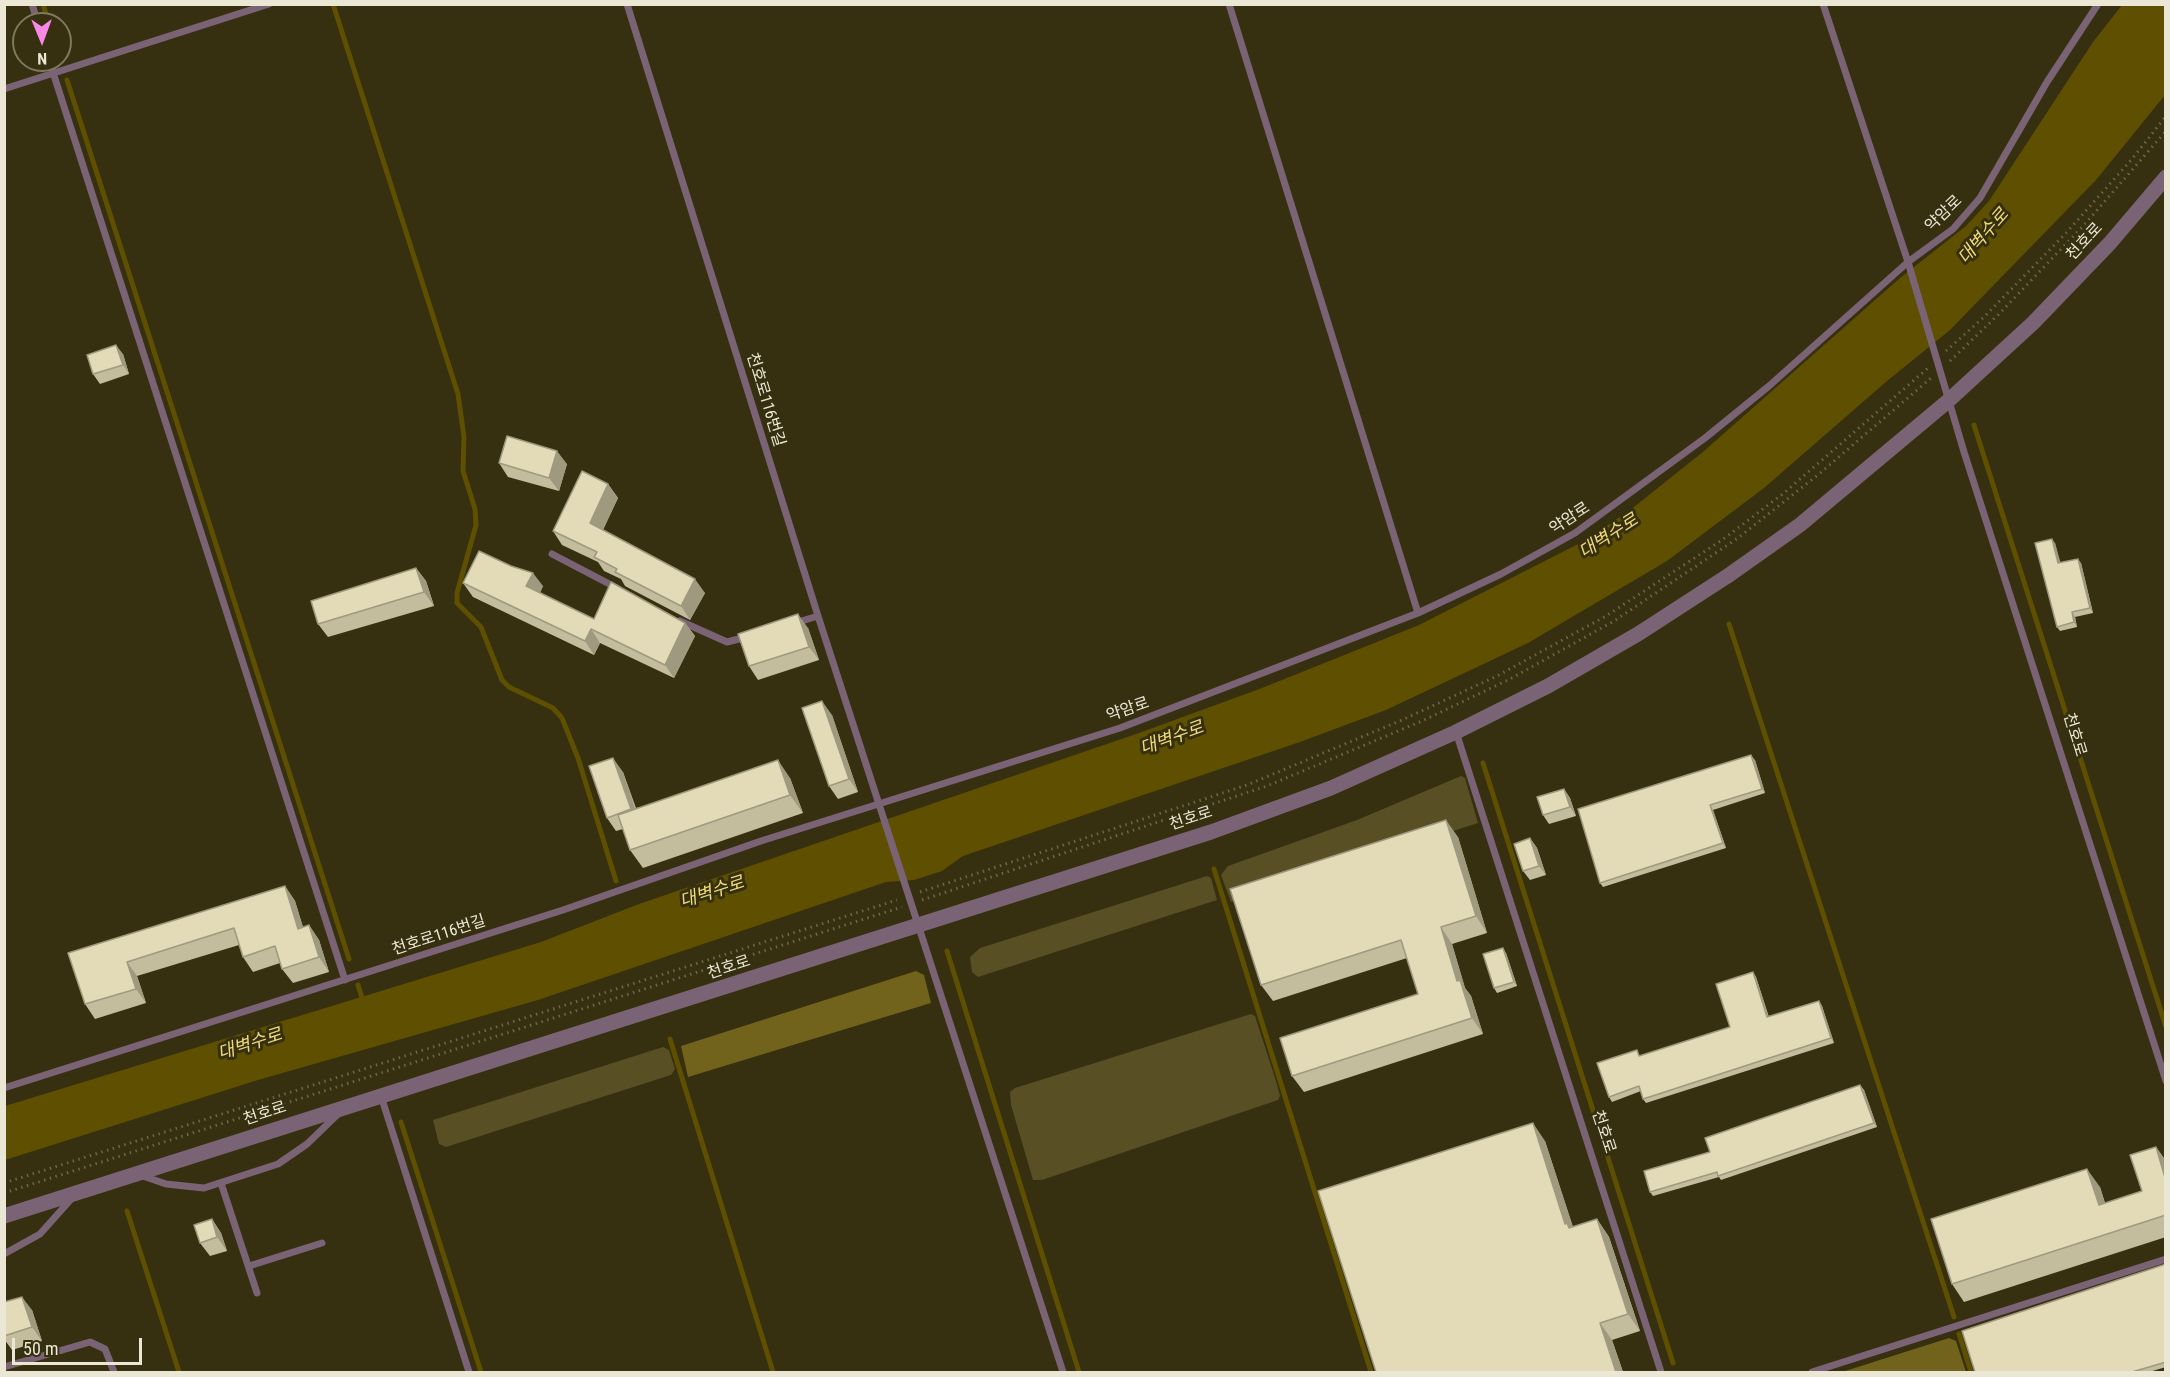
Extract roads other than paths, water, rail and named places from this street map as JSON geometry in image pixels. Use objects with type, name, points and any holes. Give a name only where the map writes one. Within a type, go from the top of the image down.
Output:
[{"type":"street","name":"천호로","points":[[4,1216],[1211,832],[1331,788],[1456,732],[1548,686],[1638,634],[1726,577],[1800,524],[1948,401],[2033,323],[2110,243],[2166,177]]},
{"type":"lane","points":[[4,89],[270,4]]},
{"type":"lane","name":"천호로116번길","points":[[627,4],[818,616],[911,896],[1063,1372]]},
{"type":"lane","points":[[1229,4],[1418,613]]},
{"type":"lane","points":[[1823,4],[1909,265],[1948,401]]},
{"type":"lane","name":"약암로","points":[[881,805],[1120,728],[1418,613],[1544,550],[1607,511],[1769,386],[1953,229],[1980,198],[2047,82],[2098,4]]},
{"type":"lane","points":[[54,74],[345,980]]},
{"type":"lane","name":"천호로","points":[[1948,401],[2166,1081]]},
{"type":"lane","points":[[552,554],[628,594]]},
{"type":"lane","points":[[784,626],[818,616]]},
{"type":"lane","points":[[676,619],[727,642],[750,636]]},
{"type":"lane","name":"천호로","points":[[1456,732],[1661,1372]]},
{"type":"lane","name":"천호로116번길","points":[[4,1088],[563,910],[693,864],[881,805]]},
{"type":"lane","points":[[381,1096],[469,1372]]},
{"type":"lane","points":[[137,1174],[166,1184],[196,1189],[269,1168],[307,1144],[345,1108]]},
{"type":"lane","points":[[221,1183],[257,1293]]},
{"type":"lane","points":[[4,1254],[40,1234],[75,1193]]},
{"type":"lane","points":[[249,1266],[322,1243]]},
{"type":"lane","points":[[1812,1372],[2166,1259]]},
{"type":"lane","points":[[4,1367],[90,1342],[105,1349],[114,1372]]},
{"type":"water","name":"대벽수로","points":[[2122,5],[2165,5],[2165,95],[2096,180],[1950,330],[1887,381],[1764,488],[1667,561],[1528,643],[1386,710],[1300,742],[963,856],[942,871],[914,880],[886,882],[538,1000],[258,1080],[5,1160],[5,1106],[541,942],[639,904],[1139,733],[1262,688],[1419,625],[1582,542],[1629,511],[1704,451],[1900,278],[1966,226],[1989,201],[2093,42]]},
{"type":"waterway","points":[[43,4],[45,12]]},
{"type":"waterway","points":[[333,4],[458,394],[464,437],[463,471],[475,509],[476,525],[457,593],[457,603],[481,627],[502,680],[509,687],[553,708],[562,718],[578,758],[616,881]]},
{"type":"waterway","points":[[67,80],[349,959]]},
{"type":"waterway","points":[[1974,425],[2166,1027]]},
{"type":"waterway","points":[[1729,624],[1954,1317]]},
{"type":"waterway","points":[[1483,763],[1673,1363]]},
{"type":"waterway","points":[[1214,869],[1371,1372]]},
{"type":"waterway","points":[[947,951],[1079,1372]]},
{"type":"waterway","points":[[358,985],[363,1001]]},
{"type":"waterway","points":[[670,1039],[773,1372]]},
{"type":"waterway","points":[[401,1122],[481,1372]]},
{"type":"waterway","points":[[127,1211],[179,1372]]},
{"type":"waterway","points":[[1959,1334],[1971,1372]]}]
